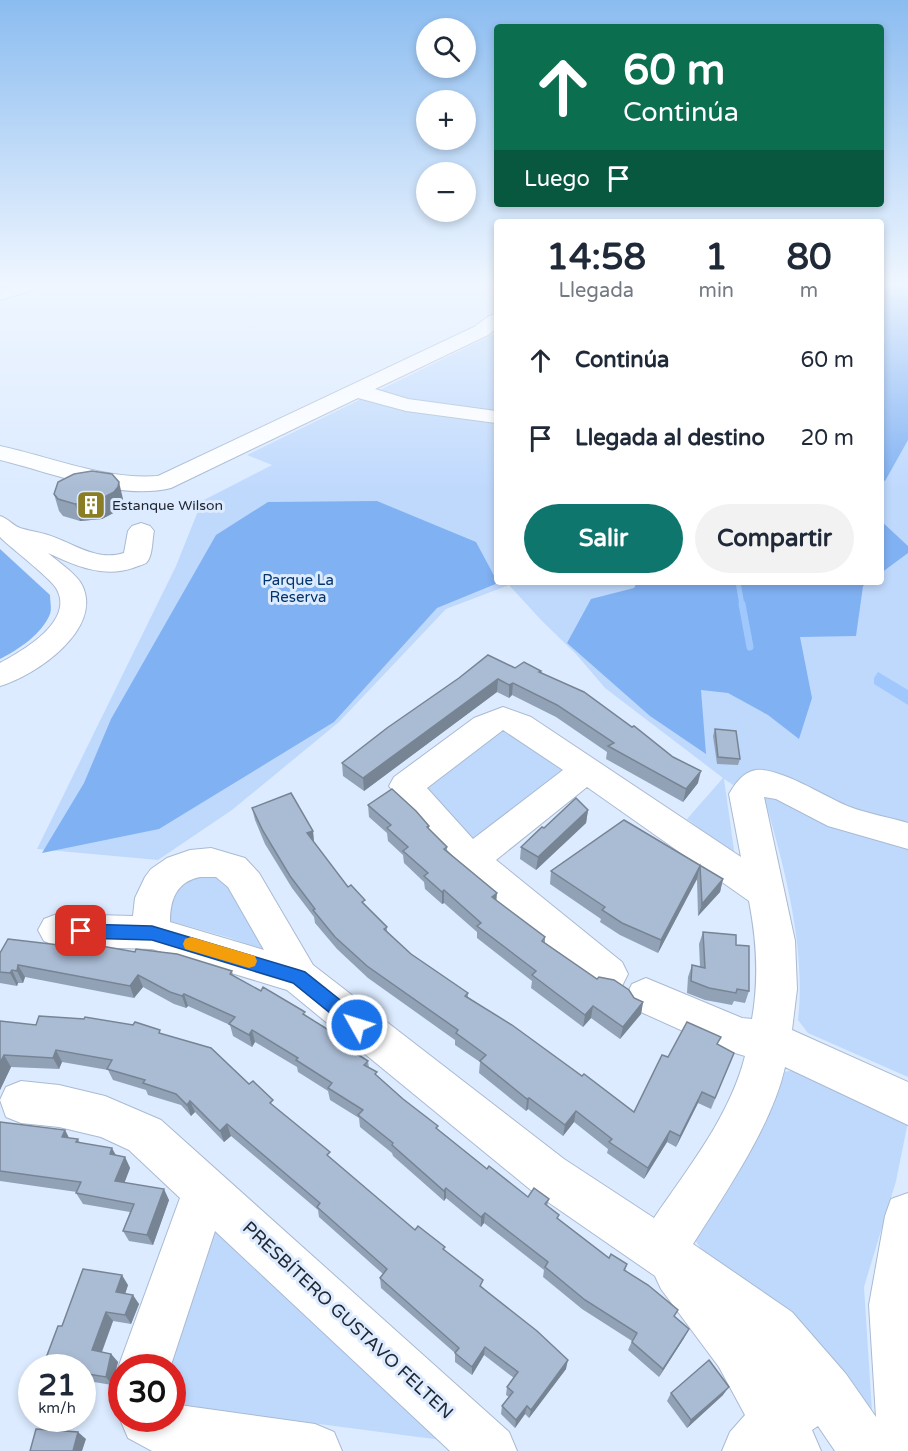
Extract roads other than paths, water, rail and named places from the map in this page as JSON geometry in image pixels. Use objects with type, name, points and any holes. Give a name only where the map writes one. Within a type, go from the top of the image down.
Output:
[{"type":"street","points":[[0,453],[109,479],[154,485],[178,477],[432,354]]},
{"type":"street","points":[[355,390],[406,405],[494,417]]},
{"type":"street","points":[[5,529],[31,536],[93,561],[113,565],[136,558],[141,531]]},
{"type":"street","points":[[0,676],[32,659],[67,626],[74,597],[69,586],[5,529]]},
{"type":"street","points":[[608,974],[471,860],[406,786],[485,726],[503,718],[520,726],[767,894]]},
{"type":"street","points":[[471,860],[586,770]]},
{"type":"street","points":[[661,1250],[728,1147],[760,1083],[770,1040],[777,989],[776,941],[746,794],[758,782],[787,790],[840,817],[908,836]]},
{"type":"street","points":[[152,933],[151,908],[158,887],[166,877],[191,864],[210,862],[227,865],[238,872],[299,977],[548,1176],[661,1250],[774,1330],[827,1393],[867,1451]]},
{"type":"street","points":[[57,930],[152,933],[299,977]]},
{"type":"street","points":[[646,996],[740,1037],[770,1040],[908,1104]]},
{"type":"street","name":"PRESBÍTERO GUSTAVO FELTEN","points":[[21,1102],[59,1106],[105,1117],[146,1135],[490,1451]]},
{"type":"street","points":[[149,1354],[206,1189]]},
{"type":"street","points":[[905,1451],[894,1305],[908,1216]]},
{"type":"street","points":[[661,1250],[737,1348],[774,1440],[827,1393]]},
{"type":"street","points":[[171,1432],[315,1451]]},
{"type":"waterway","points":[[739,585],[742,605]]},
{"type":"waterway","points":[[742,604],[750,647]]},
{"type":"place","name":"Estanque Wilson","points":[[91,505]]},
{"type":"park label","name":"Parque La Reserva","points":[[298,588]]}]
